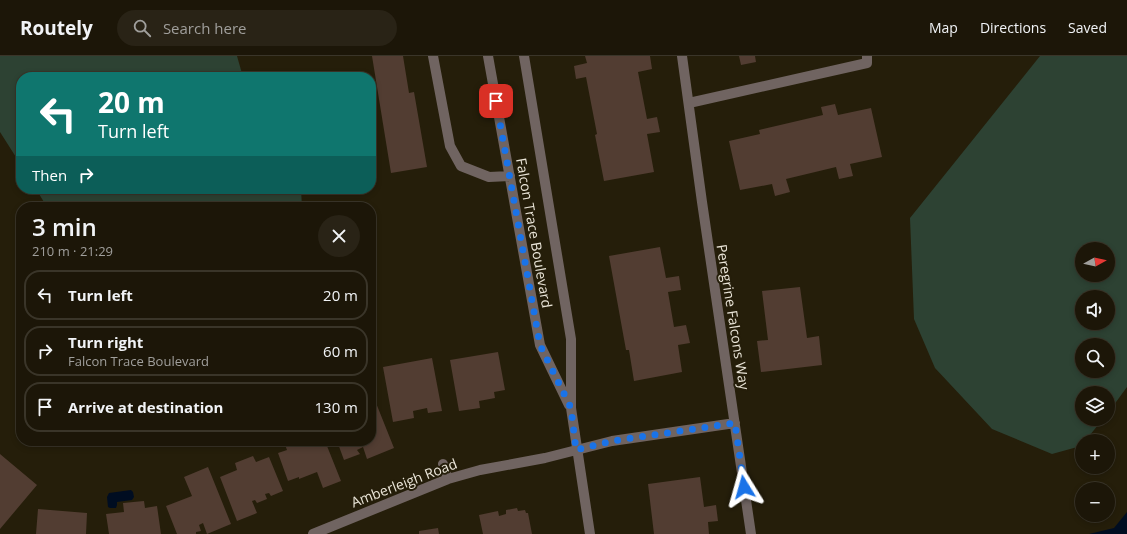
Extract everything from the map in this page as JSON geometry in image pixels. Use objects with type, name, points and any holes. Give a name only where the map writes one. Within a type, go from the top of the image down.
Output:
[{"type":"street","points":[[433,56],[450,146],[461,166],[489,177],[510,176]]},
{"type":"street","name":"Falcon Trace Boulevard","points":[[488,56],[540,345],[571,408]]},
{"type":"street","name":"Falcon Trace Boulevard","points":[[524,56],[571,339],[571,408],[576,450],[590,534]]},
{"type":"street","name":"Peregrine Falcons Way","points":[[682,56],[751,534]]},
{"type":"street","points":[[689,104],[867,64],[868,56]]},
{"type":"street","name":"Amberleigh Road","points":[[313,534],[448,479],[480,470],[545,458],[612,441],[735,423]]},
{"type":"street","points":[[443,464],[448,479]]},
{"type":"green space","points":[[0,56],[237,56],[242,72],[16,72],[16,157],[0,132]]},
{"type":"green space","points":[[1040,56],[1127,56],[1127,387],[1115,403],[1115,386],[1075,386],[1075,426],[1097,426],[1091,434],[1075,434],[1075,448],[1052,454],[992,429],[935,368],[914,319],[910,218]]},
{"type":"green space","points":[[39,194],[301,194],[302,202],[44,202]]},
{"type":"water","points":[[131,490],[134,497],[132,500],[117,502],[116,508],[108,507],[107,497],[109,493]]},
{"type":"water","points":[[1127,512],[1127,534],[1089,534],[1114,528]]},
{"type":"building","points":[[372,56],[403,56],[409,93],[414,92],[427,167],[391,173],[376,81],[376,72],[375,72]]},
{"type":"building","points":[[585,56],[650,56],[652,69],[638,72],[647,119],[657,117],[660,132],[647,134],[654,172],[604,181],[586,77],[576,79],[574,66],[587,63]]},
{"type":"building","points":[[739,56],[755,56],[756,62],[741,65]]},
{"type":"building","points":[[835,104],[838,115],[871,108],[882,157],[850,164],[853,176],[839,179],[836,167],[786,179],[790,192],[775,196],[772,184],[740,190],[729,141],[760,134],[759,130],[823,115],[821,107]]},
{"type":"building","points":[[660,247],[666,278],[679,276],[681,290],[668,292],[674,327],[686,325],[690,343],[678,345],[682,372],[634,381],[629,350],[626,350],[609,256]]},
{"type":"building","points":[[800,287],[807,338],[819,336],[822,365],[761,372],[757,341],[768,340],[762,291]]},
{"type":"building","points":[[498,352],[505,390],[494,392],[495,398],[479,401],[480,408],[459,411],[450,360]]},
{"type":"building","points":[[432,358],[442,411],[428,413],[427,408],[413,411],[414,418],[393,422],[383,367]]},
{"type":"building","points":[[376,403],[394,448],[367,459],[363,447],[357,450],[360,454],[344,460],[339,446],[376,446]]},
{"type":"building","points":[[286,446],[327,446],[341,481],[323,488],[317,472],[299,479],[299,477],[288,481],[278,453],[287,450]]},
{"type":"building","points":[[0,454],[37,485],[0,529]]},
{"type":"building","points":[[253,456],[256,462],[269,457],[283,491],[271,496],[269,493],[265,494],[267,499],[257,503],[255,500],[252,501],[257,513],[237,521],[220,477],[237,470],[235,463]]},
{"type":"building","points":[[208,467],[231,524],[207,534],[203,523],[199,525],[201,531],[196,532],[196,534],[177,534],[166,506],[192,496],[184,477]]},
{"type":"building","points":[[700,477],[704,507],[716,505],[718,521],[708,522],[709,534],[654,534],[648,484]]},
{"type":"building","points":[[144,501],[145,508],[157,506],[161,534],[109,534],[106,514],[124,512],[123,503]]},
{"type":"building","points":[[517,508],[518,511],[525,510],[526,513],[528,513],[532,534],[483,534],[479,515],[498,511],[499,516],[506,514],[506,510]]},
{"type":"building","points":[[38,509],[87,513],[86,534],[36,534]]},
{"type":"building","points":[[438,528],[439,534],[419,534],[419,531]]},
{"type":"route","points":[[496,101],[540,345],[571,408],[576,450],[612,441],[735,423],[744,487]]}]
